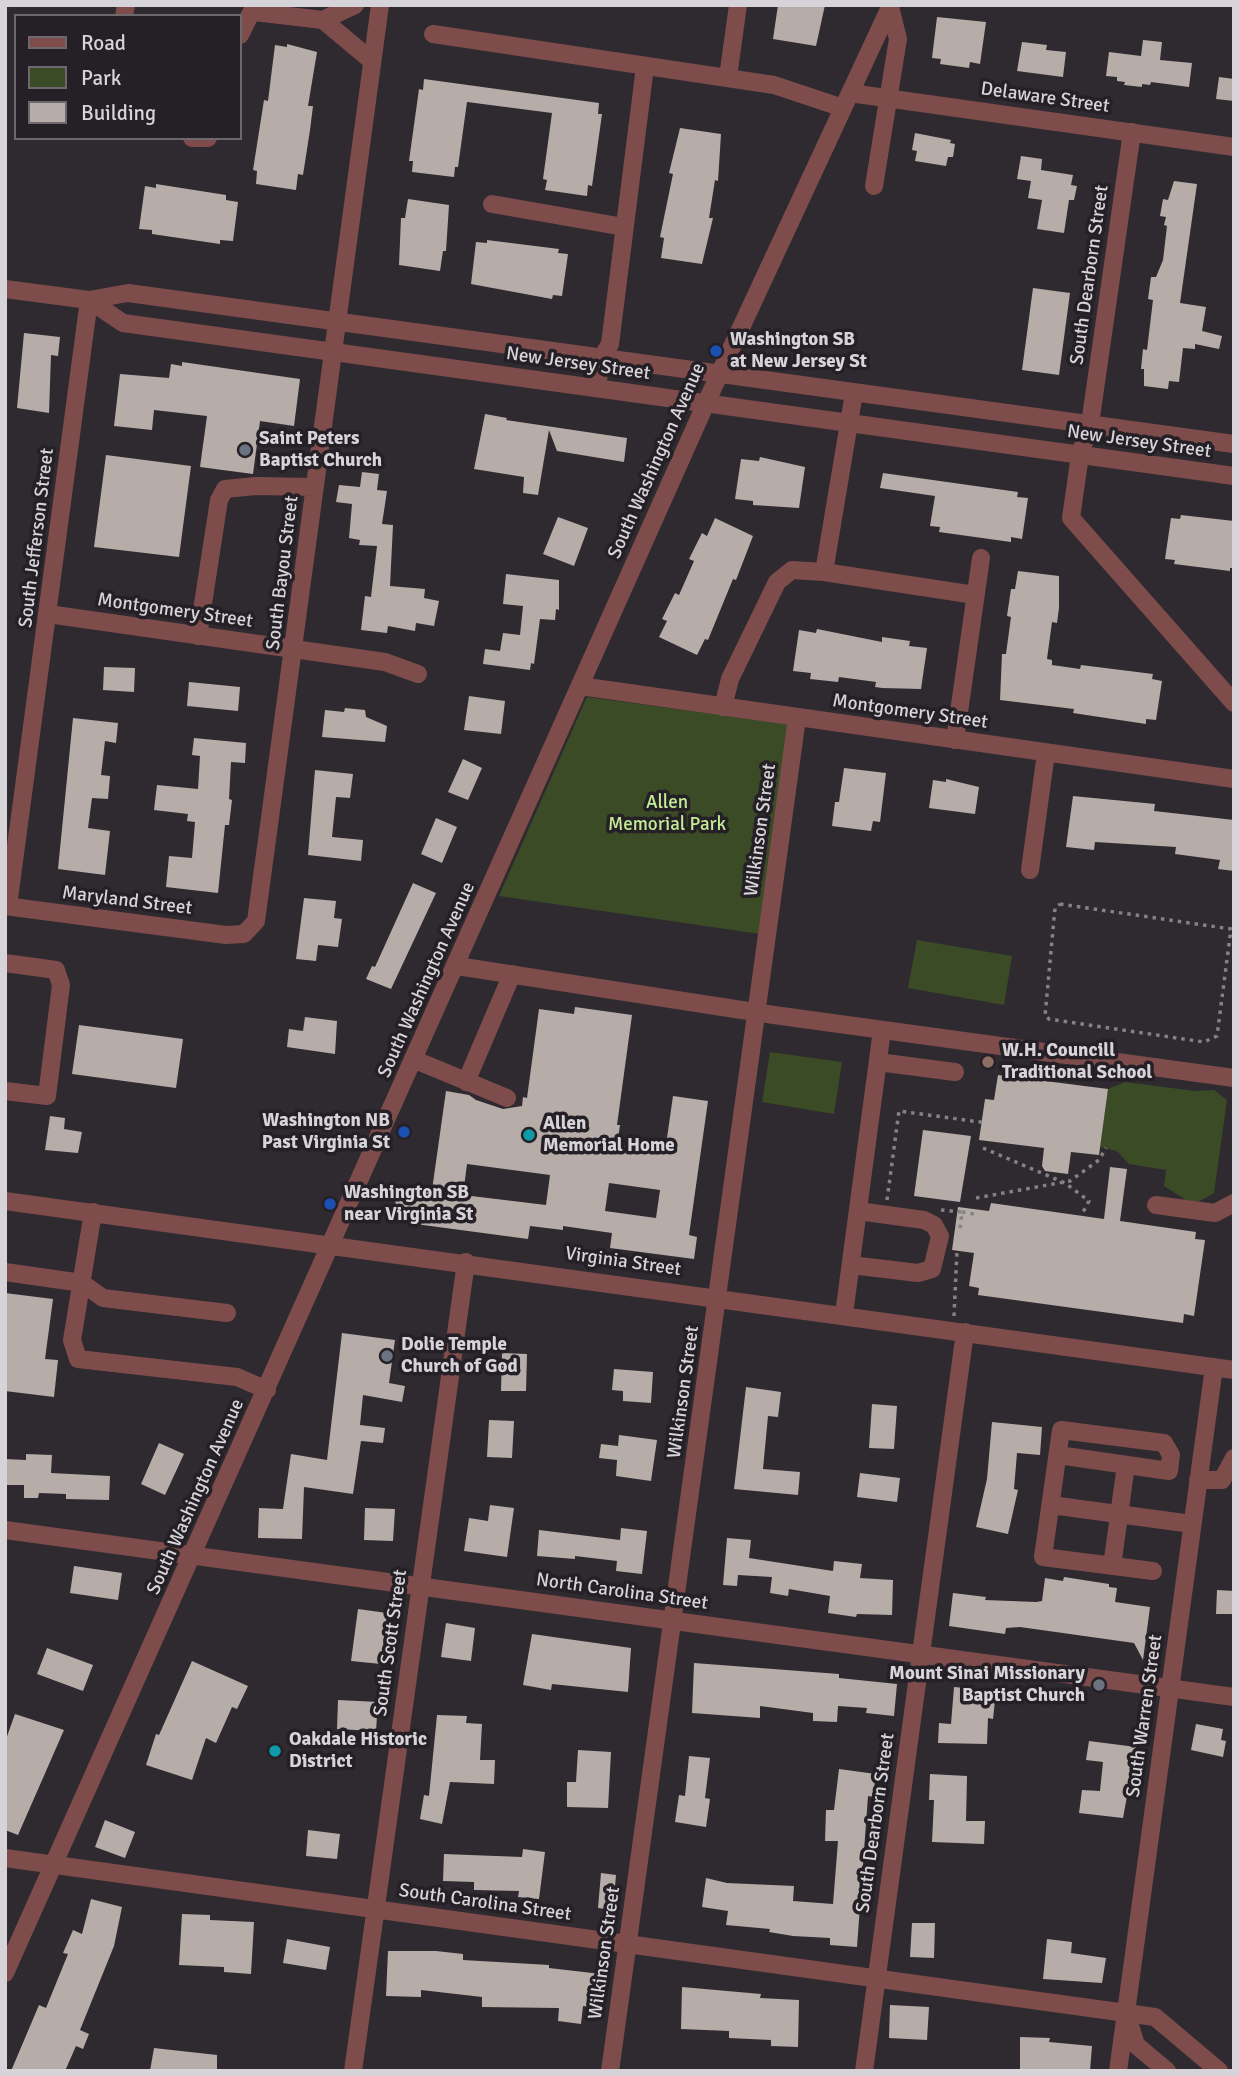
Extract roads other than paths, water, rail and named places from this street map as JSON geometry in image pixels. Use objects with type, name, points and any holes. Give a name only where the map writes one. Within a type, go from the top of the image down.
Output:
[{"type":"street","points":[[323,20],[355,5]]},
{"type":"street","name":"South Bayou Street","points":[[244,934],[256,921],[380,5]]},
{"type":"street","points":[[727,77],[738,5]]},
{"type":"street","points":[[874,186],[898,39],[891,6]]},
{"type":"street","name":"South Washington Avenue","points":[[5,1973],[333,1244],[719,374],[891,6]]},
{"type":"street","points":[[242,31],[255,8],[323,20],[372,61]]},
{"type":"street","name":"Delaware Street","points":[[433,34],[727,77],[847,100],[887,99],[1234,147]]},
{"type":"street","points":[[597,387],[601,359],[610,344],[645,67]]},
{"type":"street","name":"South Dearborn Street","points":[[1132,132],[1090,424],[1080,455],[1071,519],[1234,703]]},
{"type":"street","points":[[492,204],[624,227]]},
{"type":"street","name":"New Jersey Street","points":[[5,289],[89,300],[128,293],[1234,444]]},
{"type":"street","name":"New Jersey Street","points":[[89,300],[123,323],[1234,476]]},
{"type":"street","name":"South Jefferson Street","points":[[6,906],[89,300]]},
{"type":"street","points":[[824,572],[854,393]]},
{"type":"street","points":[[198,636],[219,500],[225,489],[256,486],[315,487]]},
{"type":"street","points":[[954,740],[981,558]]},
{"type":"street","points":[[723,707],[730,678],[777,582],[792,570],[824,572],[975,595]]},
{"type":"street","name":"Montgomery Street","points":[[48,614],[386,662],[418,674]]},
{"type":"street","name":"Montgomery Street","points":[[580,686],[1234,779]]},
{"type":"street","name":"Wilkinson Street","points":[[610,2071],[797,718]]},
{"type":"street","points":[[1030,870],[1046,753]]},
{"type":"street","name":"Maryland Street","points":[[6,906],[226,935],[244,934]]},
{"type":"street","points":[[5,962],[56,970],[61,985],[47,1097],[5,1091]]},
{"type":"street","points":[[457,966],[882,1030],[1234,1078]]},
{"type":"street","points":[[466,1082],[512,974]]},
{"type":"street","points":[[844,1314],[882,1030]]},
{"type":"street","points":[[415,1060],[507,1098]]},
{"type":"street","points":[[878,1062],[955,1072]]},
{"type":"street","name":"Virginia Street","points":[[5,1201],[844,1314],[959,1325],[1234,1370]]},
{"type":"street","points":[[1156,1205],[1215,1213],[1234,1203]]},
{"type":"street","points":[[851,1265],[918,1273],[932,1269],[940,1236],[934,1225],[923,1220],[858,1211]]},
{"type":"street","points":[[93,1212],[72,1340],[78,1359],[237,1377],[267,1390]]},
{"type":"street","name":"South Scott Street","points":[[353,2071],[466,1262]]},
{"type":"street","points":[[5,1272],[82,1283],[103,1298],[227,1313]]},
{"type":"street","name":"South Dearborn Street","points":[[863,2071],[920,1655],[959,1325]]},
{"type":"street","name":"South Warren Street","points":[[1118,2071],[1214,1367]]},
{"type":"street","points":[[1058,1455],[1169,1471],[1171,1455],[1164,1443],[1061,1430],[1043,1556],[1153,1571]]},
{"type":"street","points":[[1171,1455],[1200,1460]]},
{"type":"street","points":[[1198,1480],[1222,1480],[1234,1458]]},
{"type":"street","points":[[1112,1566],[1126,1465]]},
{"type":"street","points":[[1051,1505],[1192,1524]]},
{"type":"street","name":"North Carolina Street","points":[[5,1530],[1234,1697]]},
{"type":"street","name":"South Carolina Street","points":[[5,1858],[1155,2017],[1219,2071]]},
{"type":"street","points":[[1126,2013],[1136,2045],[1167,2071]]},
{"type":"place","name":"Washington SB at New Jersey St","points":[[716,351]]},
{"type":"place","name":"Saint Peters Baptist Church","points":[[245,450]]},
{"type":"place","name":"W.H. Councill Traditional School","points":[[988,1062]]},
{"type":"place","name":"Washington NB Past Virginia St","points":[[404,1132]]},
{"type":"place","name":"Allen Memorial Home","points":[[529,1135]]},
{"type":"place","name":"Washington SB near Virginia St","points":[[330,1204]]},
{"type":"place","name":"Dolie Temple Church of God","points":[[387,1356]]},
{"type":"place","name":"Mount Sinai Missionary Baptist Church","points":[[1099,1685]]},
{"type":"place","name":"Oakdale Historic District","points":[[275,1751]]},
{"type":"park label","name":"Allen Memorial Park","points":[[667,814]]}]
